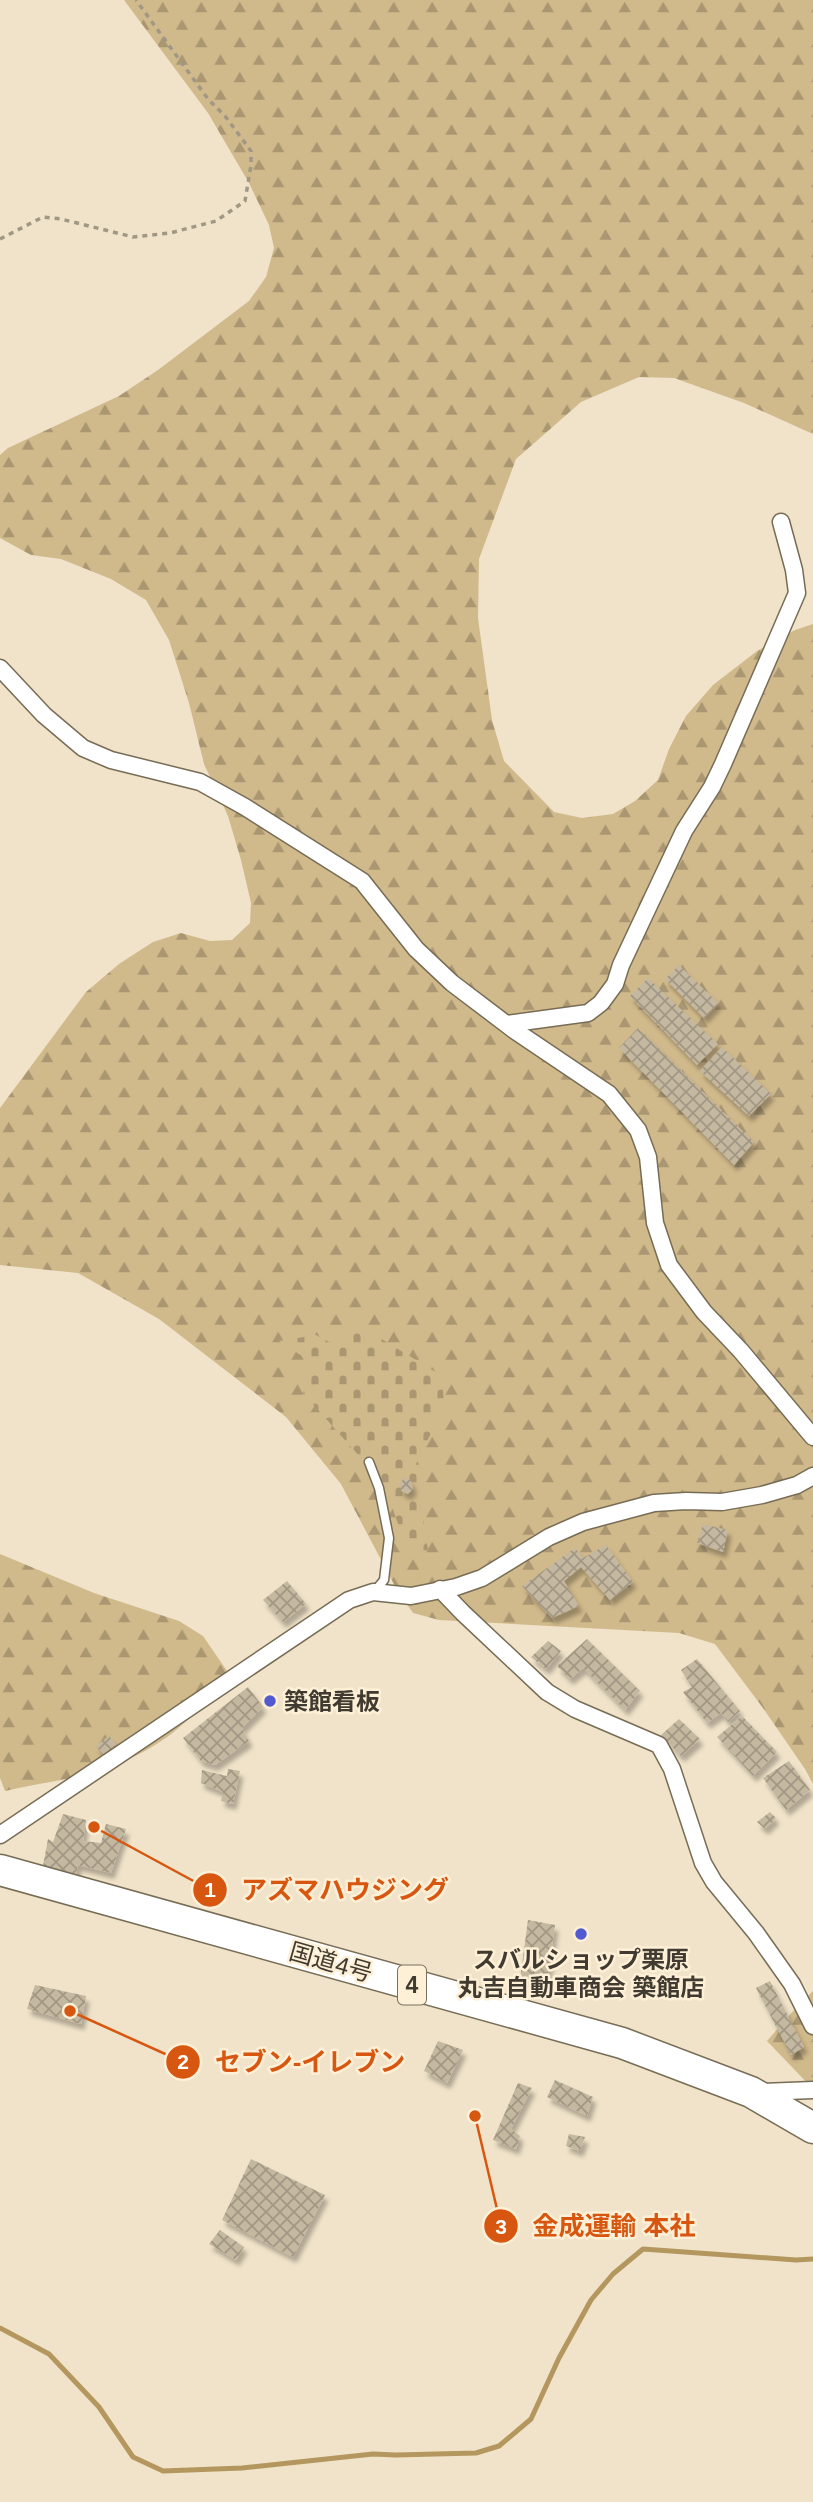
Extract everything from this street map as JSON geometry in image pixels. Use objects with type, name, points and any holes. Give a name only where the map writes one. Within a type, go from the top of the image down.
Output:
[{"type":"highway","name":"国道4号","points":[[0,1870],[622,2043],[751,2092],[813,2128]]},
{"type":"street","points":[[507,1024],[588,1013],[601,1003],[615,984],[621,965],[684,831],[723,764],[797,593],[794,570],[781,522]]},
{"type":"street","points":[[0,668],[44,715],[83,748],[111,760],[200,782],[245,807],[362,881],[416,949],[452,983],[609,1094],[638,1130],[648,1157],[655,1223],[668,1265],[704,1312],[741,1351],[813,1437]]},
{"type":"street","points":[[0,1835],[348,1600],[373,1592],[411,1596],[456,1587],[482,1577],[549,1537],[583,1522],[654,1503],[722,1502],[762,1495],[797,1485],[813,1476]]},
{"type":"street","points":[[440,1589],[547,1692],[575,1710],[659,1745],[672,1769],[702,1863],[792,1984],[813,2026]]},
{"type":"street","points":[[751,2092],[813,2090]]},
{"type":"lane","points":[[369,1462],[379,1488],[389,1538],[384,1580],[373,1592]]},
{"type":"path","points":[[0,239],[43,217],[133,237],[170,233],[216,221],[245,201],[251,151],[225,116],[208,99],[136,0]]},
{"type":"green space","points":[[124,0],[813,0],[813,434],[744,403],[674,378],[639,377],[581,402],[516,459],[479,559],[478,618],[492,720],[504,761],[554,812],[582,818],[613,814],[635,801],[658,780],[669,749],[686,716],[713,685],[757,651],[795,630],[813,624],[813,1784],[763,1708],[715,1644],[679,1633],[439,1620],[413,1613],[397,1590],[341,1484],[286,1417],[159,1319],[78,1273],[0,1265],[0,1108],[86,992],[119,964],[153,942],[181,933],[210,941],[232,940],[250,923],[251,903],[228,816],[204,764],[189,703],[169,640],[146,600],[111,579],[61,559],[31,555],[0,538],[0,455],[8,448],[119,396],[158,370],[249,301],[266,277],[274,248],[269,225],[249,183],[208,113]]},
{"type":"green space","points":[[362,1327],[442,1376],[444,1406],[415,1466],[428,1550],[408,1552],[384,1484],[303,1393],[316,1365],[279,1341],[316,1335],[331,1343]]},
{"type":"green space","points":[[0,1554],[94,1593],[179,1621],[203,1636],[227,1671],[186,1722],[135,1756],[83,1775],[5,1791],[0,1778]]},
{"type":"green space","points":[[813,1991],[813,2089],[767,2041]]},
{"type":"building","points":[[679,965],[718,1003],[704,1018],[665,979]]},
{"type":"building","points":[[648,978],[718,1044],[697,1065],[630,996]]},
{"type":"building","points":[[638,1028],[754,1142],[734,1165],[619,1048]]},
{"type":"building","points":[[722,1047],[771,1094],[749,1116],[700,1071]]},
{"type":"building","points":[[404,1477],[411,1481],[413,1489],[408,1494],[401,1491],[400,1485]]},
{"type":"building","points":[[703,1524],[728,1530],[723,1552],[697,1543]]},
{"type":"building","points":[[606,1545],[633,1582],[610,1600],[581,1567],[564,1581],[579,1606],[552,1618],[522,1586],[575,1548],[583,1558]]},
{"type":"building","points":[[287,1581],[306,1604],[283,1622],[263,1600]]},
{"type":"building","points":[[587,1639],[640,1691],[625,1710],[583,1668],[570,1679],[557,1666]]},
{"type":"building","points":[[548,1641],[561,1651],[546,1669],[531,1657]]},
{"type":"building","points":[[697,1659],[740,1711],[728,1722],[721,1713],[707,1723],[683,1692],[692,1687],[681,1670]]},
{"type":"building","points":[[248,1687],[263,1707],[242,1728],[249,1741],[215,1765],[201,1761],[183,1738]]},
{"type":"building","points":[[742,1716],[777,1752],[753,1776],[717,1737]]},
{"type":"building","points":[[679,1719],[700,1739],[681,1756],[661,1735]]},
{"type":"building","points":[[109,1736],[116,1744],[103,1755],[96,1746]]},
{"type":"building","points":[[789,1761],[810,1790],[786,1810],[763,1778]]},
{"type":"building","points":[[228,1769],[240,1771],[233,1804],[221,1801],[223,1792],[201,1783],[202,1770],[227,1776]]},
{"type":"building","points":[[770,1812],[776,1818],[765,1829],[757,1822]]},
{"type":"building","points":[[63,1814],[86,1820],[83,1841],[101,1843],[106,1824],[126,1829],[111,1873],[78,1865],[76,1874],[43,1866],[48,1839],[53,1842]]},
{"type":"building","points":[[528,1920],[555,1925],[547,1983],[520,1979]]},
{"type":"building","points":[[770,1981],[804,2047],[791,2055],[756,1988]]},
{"type":"building","points":[[35,1985],[86,1996],[81,2024],[27,2009]]},
{"type":"building","points":[[438,2041],[463,2050],[447,2083],[424,2071]]},
{"type":"building","points":[[555,2080],[593,2097],[587,2116],[547,2097]]},
{"type":"building","points":[[518,2083],[532,2088],[511,2129],[520,2136],[516,2149],[493,2140]]},
{"type":"building","points":[[569,2134],[585,2137],[580,2151],[566,2146]]},
{"type":"building","points":[[251,2159],[325,2195],[293,2257],[222,2220]]},
{"type":"building","points":[[220,2230],[244,2247],[236,2260],[209,2244]]},
{"type":"waterway","points":[[0,2328],[49,2354],[99,2407],[133,2457],[163,2471],[242,2468],[373,2454],[476,2453],[499,2446],[531,2419],[559,2358],[591,2300],[613,2274],[643,2249],[813,2259]]},
{"type":"place","name":"築館看板","points":[[270,1701]]},
{"type":"place","name":"アズマハウジング","points":[[94,1827]]},
{"type":"place","name":"スバルショップ栗原 丸吉自動車商会 築館店","points":[[581,1934]]},
{"type":"place","name":"セブン-イレブン","points":[[70,2011]]},
{"type":"place","name":"金成運輸 本社","points":[[475,2116]]}]
